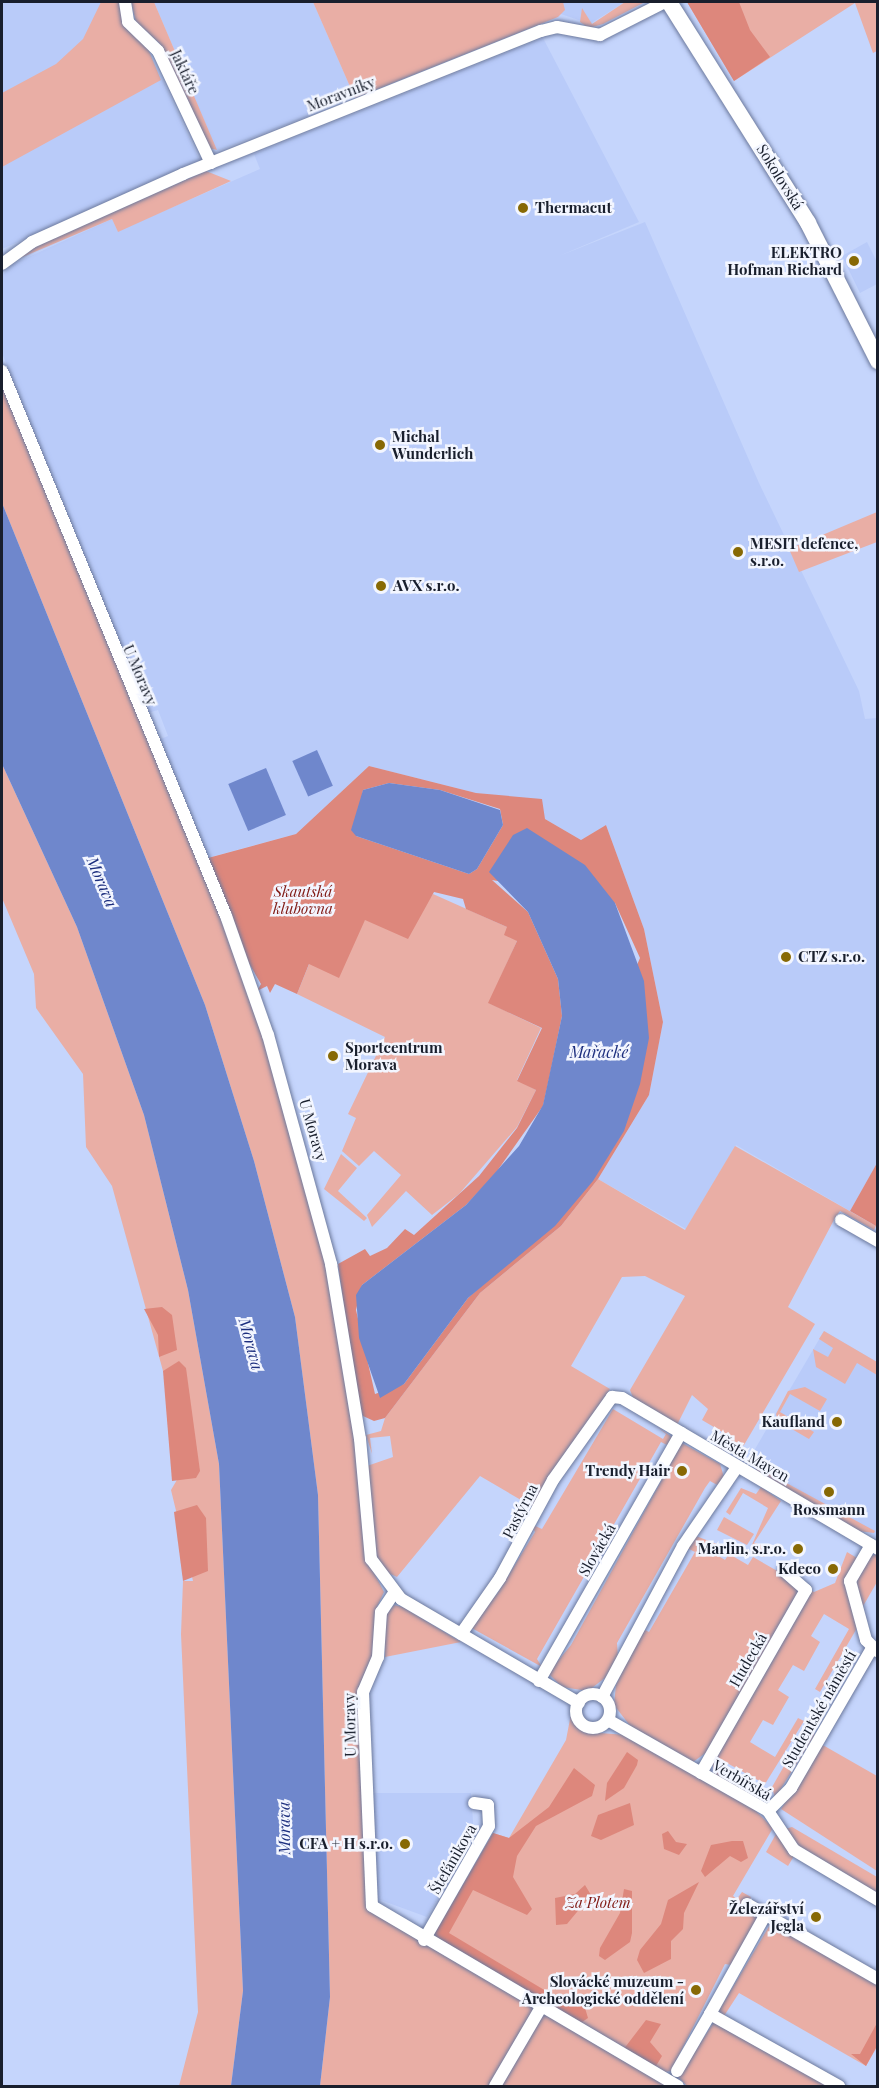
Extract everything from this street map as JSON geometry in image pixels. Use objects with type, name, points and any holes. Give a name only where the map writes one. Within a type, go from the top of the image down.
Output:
[{"type":"main road","name":"Sokolovská","points":[[667,2],[808,223],[877,360]]},
{"type":"street","name":"Jaktáře","points":[[125,2],[128,22],[158,51],[211,163]]},
{"type":"street","name":"Moravníky","points":[[2,264],[32,242],[211,163],[542,30],[557,27],[600,34],[667,2]]},
{"type":"street","name":"U Moravy","points":[[2,371],[226,916],[268,1035],[331,1264],[360,1439],[369,1549],[394,1593],[381,1612],[378,1657],[363,1692],[375,1909],[424,1940]]},
{"type":"street","points":[[841,1220],[878,1240]]},
{"type":"street","name":"Města Mayen","points":[[606,1401],[622,1398],[874,1547]]},
{"type":"street","name":"Pastýrna","points":[[460,1634],[606,1401]]},
{"type":"street","name":"Slovácká","points":[[539,1681],[681,1433]]},
{"type":"street","points":[[602,1697],[683,1546],[737,1467]]},
{"type":"street","name":"Studentské náměstí","points":[[768,1811],[791,1788],[875,1650],[850,1581],[874,1547]]},
{"type":"street","name":"Hudecká","points":[[700,1773],[806,1590],[784,1571]]},
{"type":"street","points":[[394,1593],[579,1703]]},
{"type":"street","points":[[591,1695],[602,1697],[609,1707],[608,1720],[598,1727],[585,1726],[577,1716],[579,1703],[591,1695]]},
{"type":"street","name":"Verbířská","points":[[608,1720],[768,1811],[794,1851],[878,1900]]},
{"type":"street","name":"Štefánikova","points":[[424,1940],[489,1826],[488,1806],[474,1803]]},
{"type":"street","points":[[747,1904],[878,1978]]},
{"type":"street","points":[[677,2071],[766,1914]]},
{"type":"street","points":[[424,1940],[540,2009],[678,2086]]},
{"type":"street","points":[[495,2086],[540,2009]]},
{"type":"street","points":[[710,2014],[839,2086]]},
{"type":"shaded area","points":[[2,2],[119,2],[124,24],[146,44],[200,161],[2,249]]},
{"type":"shaded area","points":[[154,2],[313,2],[355,98],[217,151]]},
{"type":"shaded area","points":[[561,2],[625,2],[590,24],[561,14]]},
{"type":"shaded area","points":[[543,38],[639,222],[559,256],[645,222],[759,483],[859,691],[865,719],[877,718],[877,1163],[850,1211],[736,1145],[686,1229],[598,1179],[649,1095],[663,1022],[644,929],[606,825],[581,840],[545,819],[539,801],[476,793],[369,766],[296,834],[207,858],[158,740],[168,736],[158,710],[148,713],[2,353],[2,275],[13,264],[112,219],[118,231],[260,169],[254,154]]},
{"type":"shaded area","points":[[867,242],[877,262],[877,284],[860,293],[842,256]]},
{"type":"shaded area","points":[[824,1331],[877,1362],[877,1538],[748,1461]]},
{"type":"shaded area","points":[[370,1793],[471,1793],[474,1836],[427,1917],[375,1898]]},
{"type":"green space","points":[[101,2],[119,2],[124,24],[146,44],[161,80],[2,167],[2,93],[56,64],[83,39]]},
{"type":"green space","points":[[131,2],[154,2],[217,150],[209,148],[159,43],[136,22]]},
{"type":"green space","points":[[313,2],[563,2],[565,10],[558,17],[355,98]]},
{"type":"green space","points":[[625,2],[645,2],[603,24],[589,28],[580,22],[582,8],[592,24]]},
{"type":"green space","points":[[687,2],[877,2],[877,51],[873,53],[855,3],[734,81]]},
{"type":"green space","points":[[687,2],[739,2],[750,30],[770,57],[734,81]]},
{"type":"green space","points":[[206,171],[231,181],[118,232],[112,219],[11,262],[52,237]]},
{"type":"green space","points":[[2,378],[229,933],[286,1101],[341,1326],[371,1567],[384,1592],[377,1607],[374,1652],[361,1684],[369,1910],[667,2086],[320,2086],[330,1997],[318,1495],[295,1317],[254,1161],[205,1005],[2,503]]},
{"type":"green space","points":[[877,512],[877,542],[799,572],[789,549]]},
{"type":"green space","points":[[2,764],[77,927],[144,1115],[188,1290],[219,1464],[243,1991],[231,2086],[179,2086],[198,2012],[181,1634],[183,1581],[193,1581],[171,1490],[188,1461],[174,1374],[163,1371],[112,1186],[86,1147],[83,1074],[36,1008],[34,974],[2,898]]},
{"type":"green space","name":"Skautská klubovna","points":[[369,766],[476,793],[542,799],[545,819],[581,840],[606,825],[644,929],[663,1022],[649,1095],[598,1179],[561,1226],[480,1293],[385,1418],[374,1421],[363,1416],[356,1392],[338,1264],[365,1249],[370,1256],[387,1248],[405,1229],[414,1235],[479,1176],[517,1128],[536,1090],[517,1081],[542,1028],[488,1003],[517,941],[504,935],[507,927],[466,909],[463,899],[434,892],[408,939],[365,920],[339,978],[309,964],[297,994],[275,984],[270,993],[267,986],[257,991],[261,984],[239,946],[208,858],[296,834]],"holes":[[[389,783],[440,790],[500,809],[503,825],[477,869],[469,874],[356,836],[363,790]],[[492,880],[615,903],[640,958],[509,1261],[468,1298],[404,1384],[375,1394],[356,1310],[362,1285],[466,1205],[495,1174],[543,1106],[562,1016],[558,979],[528,912]]]},
{"type":"green space","points":[[433,894],[507,927],[517,941],[489,1003],[541,1028],[517,1080],[536,1090],[517,1127],[459,1194],[432,1215],[406,1191],[372,1227],[367,1215],[401,1175],[374,1151],[359,1166],[342,1151],[356,1118],[348,1114],[385,1037],[297,994],[314,952],[365,920],[418,915]]},
{"type":"green space","points":[[735,1146],[876,1226],[874,1230],[840,1211],[835,1218],[788,1307],[815,1324],[744,1445],[728,1452],[716,1447],[724,1433],[702,1420],[708,1409],[692,1395],[677,1425],[634,1400],[630,1390],[685,1296],[645,1276],[622,1277],[571,1366],[610,1389],[533,1507],[480,1476],[397,1577],[384,1571],[372,1547],[367,1466],[393,1457],[390,1436],[370,1438],[372,1454],[366,1435],[381,1431],[385,1418],[480,1293],[561,1226],[598,1179],[685,1230]]},
{"type":"green space","points":[[341,1154],[357,1168],[338,1191],[367,1218],[364,1221],[324,1189]]},
{"type":"green space","points":[[877,1163],[878,1223],[876,1226],[850,1211]]},
{"type":"green space","points":[[162,1307],[172,1315],[177,1350],[159,1357],[158,1335],[144,1309]]},
{"type":"green space","points":[[824,1331],[877,1362],[877,1375],[857,1363],[845,1384],[816,1367],[813,1349],[828,1357],[833,1348],[819,1339]]},
{"type":"green space","points":[[179,1361],[186,1368],[200,1471],[196,1478],[172,1481],[163,1371]]},
{"type":"green space","points":[[805,1387],[827,1399],[820,1411],[790,1394],[780,1412],[814,1432],[809,1439],[778,1421],[776,1414],[788,1391]]},
{"type":"green space","points":[[613,1409],[663,1439],[666,1434],[656,1426],[672,1437],[669,1446],[661,1442],[537,1659],[542,1667],[468,1626],[497,1594],[535,1532],[531,1524],[542,1529]]},
{"type":"green space","points":[[682,1443],[720,1464],[724,1477],[719,1486],[710,1481],[705,1488],[617,1643],[618,1658],[610,1674],[588,1691],[562,1687],[548,1673],[571,1645]]},
{"type":"green space","points":[[755,1466],[875,1531],[874,1533],[858,1531],[757,1473]]},
{"type":"green space","points":[[761,1487],[781,1501],[754,1543],[770,1547],[764,1557],[751,1547],[768,1508],[743,1493],[730,1515],[726,1512],[741,1488],[756,1494]]},
{"type":"green space","points":[[197,1505],[206,1518],[208,1571],[183,1581],[174,1512]]},
{"type":"green space","points":[[724,1517],[754,1534],[747,1545],[717,1530]]},
{"type":"green space","points":[[696,1536],[717,1544],[717,1555],[725,1560],[729,1554],[748,1565],[753,1557],[814,1592],[835,1583],[847,1552],[857,1558],[848,1574],[857,1628],[820,1692],[815,1689],[849,1629],[824,1614],[811,1636],[820,1642],[804,1671],[793,1665],[778,1690],[789,1697],[773,1725],[763,1720],[750,1742],[775,1757],[798,1718],[804,1721],[765,1784],[707,1752],[693,1762],[631,1727],[614,1705],[616,1685],[641,1628],[649,1632],[695,1552],[687,1548]]},
{"type":"green space","points":[[877,1554],[877,1582],[862,1608],[855,1582],[868,1557]]},
{"type":"green space","points":[[394,1605],[403,1607],[461,1642],[385,1657],[385,1616]]},
{"type":"green space","points":[[818,1707],[814,1736],[775,1798],[772,1787]]},
{"type":"green space","name":"Za Plotem","points":[[571,1714],[588,1732],[626,1735],[755,1810],[773,1828],[733,1896],[737,1899],[742,1892],[751,1897],[746,1907],[758,1917],[731,1965],[725,1964],[671,2071],[665,2072],[432,1938],[493,1833],[509,1838],[566,1740]]},
{"type":"green space","points":[[821,1744],[877,1776],[877,1871],[781,1809]]},
{"type":"green space","points":[[627,1752],[638,1760],[637,1765],[624,1788],[605,1801],[607,1783]]},
{"type":"green space","points":[[712,1761],[765,1792],[770,1800],[759,1800],[714,1774]]},
{"type":"green space","points":[[574,1768],[595,1785],[592,1796],[536,1826],[517,1856],[513,1877],[532,1909],[527,1915],[473,1890],[449,1933],[551,1994],[582,1998],[588,2018],[579,2024],[432,1938],[493,1833],[509,1838],[549,1807]]},
{"type":"green space","points":[[630,1803],[634,1825],[601,1840],[591,1836],[598,1815]]},
{"type":"green space","points":[[792,1827],[877,1877],[877,1893],[800,1848],[785,1829]]},
{"type":"green space","points":[[668,1831],[676,1842],[687,1844],[679,1855],[664,1849],[662,1834]]},
{"type":"green space","points":[[776,1834],[794,1856],[788,1866],[766,1852]]},
{"type":"green space","points":[[743,1841],[748,1858],[741,1862],[730,1856],[705,1877],[701,1871],[711,1845]]},
{"type":"green space","points":[[699,1882],[684,1913],[683,1929],[671,1941],[671,1959],[644,1973],[637,1960],[640,1950],[661,1924],[668,1900]]},
{"type":"green space","points":[[585,1885],[591,1895],[567,1924],[556,1925],[555,1898],[575,1894]]},
{"type":"green space","points":[[624,1889],[632,1891],[630,1942],[605,1960],[599,1956],[600,1948],[620,1913]]},
{"type":"green space","points":[[771,1923],[877,1982],[877,2047],[866,2066],[739,1993],[724,2016],[718,2012]]},
{"type":"green space","points":[[646,2020],[661,2024],[650,2042],[662,2056],[656,2066],[623,2050]]},
{"type":"green space","points":[[714,2022],[829,2086],[687,2086],[678,2077]]},
{"type":"green space","points":[[877,2023],[877,2046],[866,2066],[851,2054],[860,2054]]},
{"type":"water","name":"Morava","points":[[2,503],[205,1005],[254,1161],[295,1317],[318,1495],[330,1997],[320,2086],[231,2086],[243,1991],[219,1464],[188,1290],[144,1115],[77,927],[2,764]]},
{"type":"water","points":[[317,750],[333,786],[308,797],[292,761]]},
{"type":"water","points":[[266,768],[286,815],[248,831],[228,784]]},
{"type":"water","points":[[389,783],[440,790],[500,810],[503,825],[477,869],[469,874],[356,836],[351,830],[363,790]]},
{"type":"water","name":"Mařacké","points":[[527,828],[585,865],[615,903],[644,981],[649,1038],[640,1084],[624,1131],[593,1181],[555,1226],[468,1298],[404,1384],[380,1398],[359,1338],[356,1295],[362,1285],[466,1205],[519,1146],[543,1105],[562,1016],[558,979],[528,912],[489,872],[513,835]]},
{"type":"place","name":"Thermacut","points":[[523,208]]},
{"type":"place","name":"ELEKTRO Hofman Richard","points":[[854,261]]},
{"type":"place","name":"Michal Wunderlich","points":[[380,445]]},
{"type":"place","name":"MESIT defence, s.r.o.","points":[[738,552]]},
{"type":"place","name":"AVX s.r.o.","points":[[381,586]]},
{"type":"place","name":"CTZ s.r.o.","points":[[786,957]]},
{"type":"place","name":"Sportcentrum Morava","points":[[333,1056]]},
{"type":"place","name":"Kaufland","points":[[837,1422]]},
{"type":"place","name":"Trendy Hair","points":[[682,1471]]},
{"type":"place","name":"Rossmann","points":[[829,1492]]},
{"type":"place","name":"Marlin, s.r.o.","points":[[798,1549]]},
{"type":"place","name":"Kdeco","points":[[833,1569]]},
{"type":"place","name":"CFA + H s.r.o.","points":[[405,1844]]},
{"type":"place","name":"Železářství Jegla","points":[[816,1917]]},
{"type":"place","name":"Slovácké muzeum - Archeologické oddělení","points":[[696,1990]]}]
